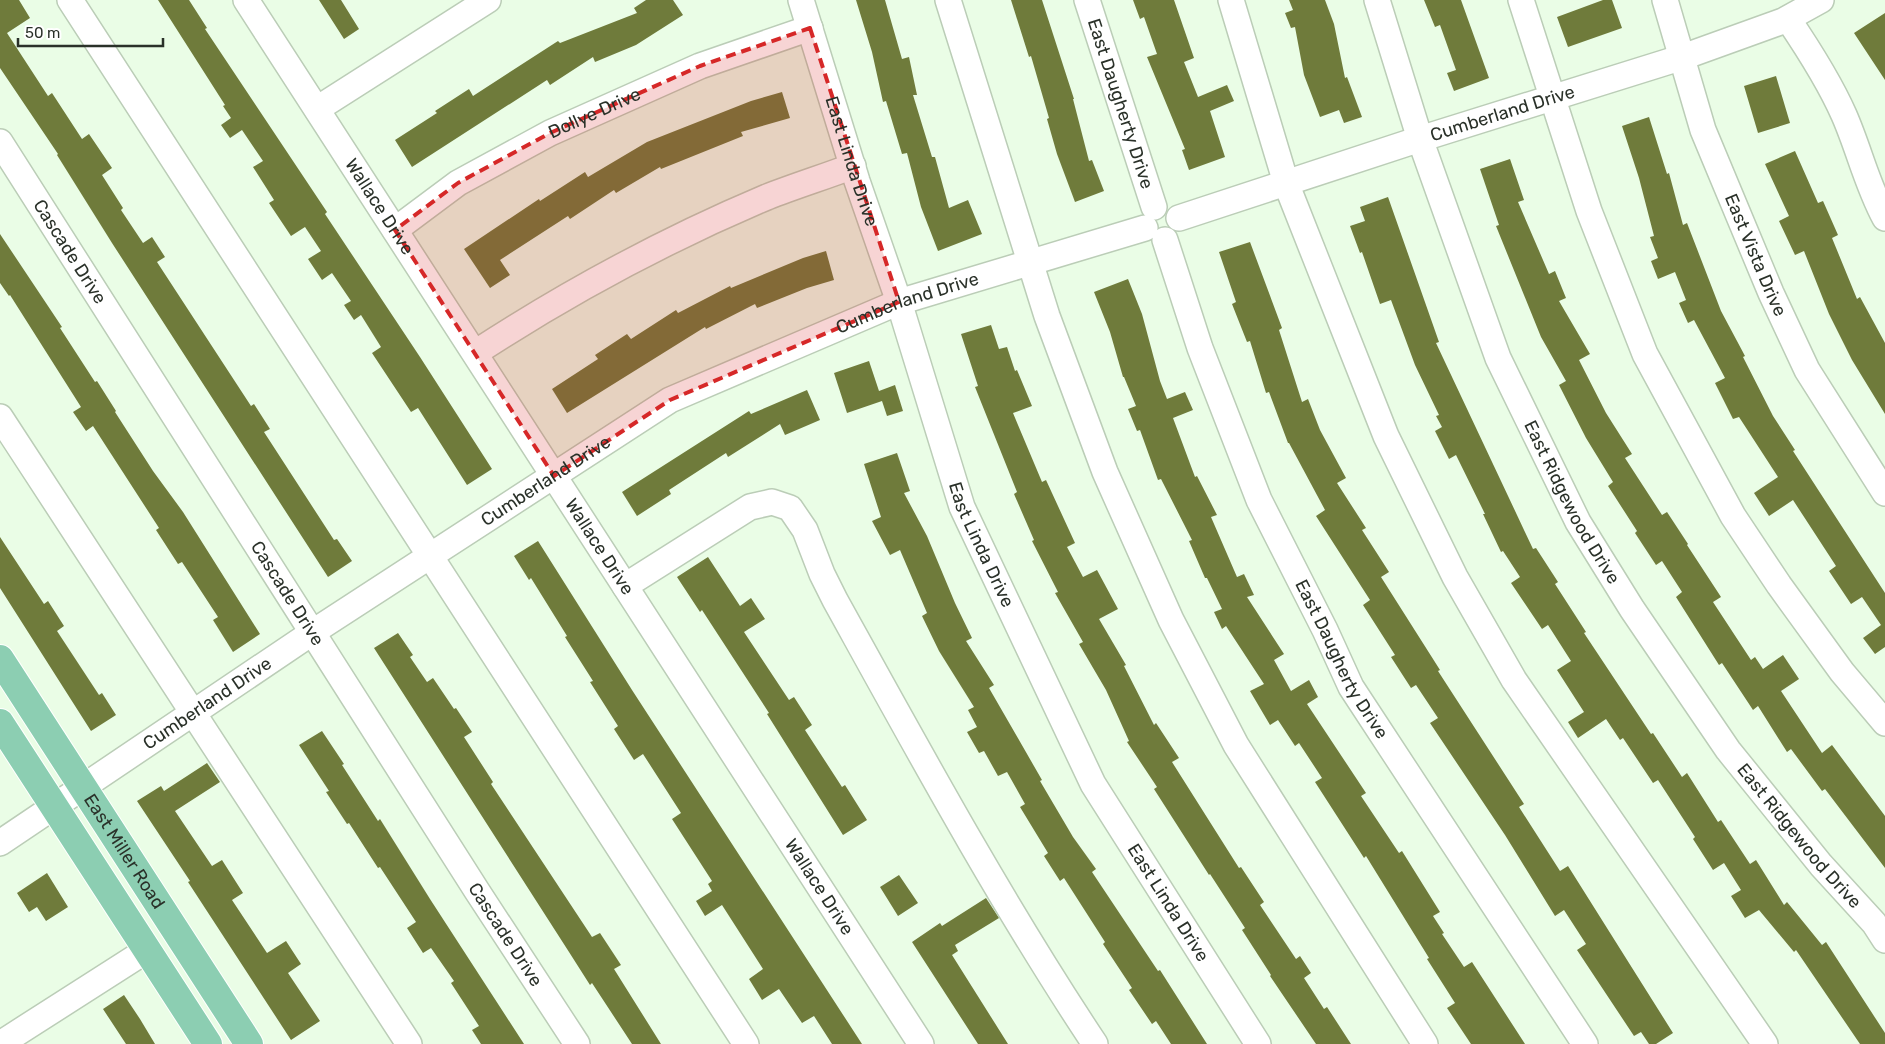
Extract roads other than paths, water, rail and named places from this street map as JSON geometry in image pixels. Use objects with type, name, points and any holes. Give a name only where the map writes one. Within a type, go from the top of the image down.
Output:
[{"type":"main road","name":"East Miller Road","points":[[0,659],[248,1044]]},
{"type":"main road","name":"East Miller Road","points":[[0,723],[208,1044]]},
{"type":"street","points":[[70,0],[746,1044]]},
{"type":"street","name":"Wallace Drive","points":[[246,0],[921,1044]]},
{"type":"street","points":[[317,109],[488,0]]},
{"type":"street","name":"East Linda Drive","points":[[801,0],[852,166],[899,302],[962,508],[1093,784],[1258,1044]]},
{"type":"street","points":[[948,0],[1047,316],[1105,472],[1171,620],[1236,745],[1425,1044]]},
{"type":"street","name":"East Daugherty Drive","points":[[1088,0],[1155,225],[1200,348],[1260,500],[1325,630],[1351,687],[1585,1044]]},
{"type":"street","points":[[1231,0],[1286,183],[1386,436],[1455,577],[1514,680],[1765,1044]]},
{"type":"street","name":"East Ridgewood Drive","points":[[1377,0],[1420,138],[1498,358],[1578,522],[1632,609],[1728,750],[1821,865],[1874,923],[1885,940]]},
{"type":"street","points":[[1521,0],[1588,211],[1645,354],[1733,516],[1779,585],[1842,672],[1885,722]]},
{"type":"street","name":"East Vista Drive","points":[[1665,0],[1703,130],[1775,301],[1808,370],[1885,493]]},
{"type":"street","name":"Cumberland Drive","points":[[0,843],[313,632],[670,400],[899,302],[1155,225],[1168,205],[1179,218],[1420,138],[1683,57],[1821,0]]},
{"type":"street","points":[[1791,11],[1844,115],[1875,200],[1885,218]]},
{"type":"street","name":"Dollye Drive","points":[[395,230],[458,184],[550,133],[700,66],[810,28]]},
{"type":"street","name":"Cascade Drive","points":[[0,142],[477,891],[577,1044]]},
{"type":"street","points":[[475,353],[615,269],[767,197],[852,166]]},
{"type":"street","points":[[0,417],[409,1044]]},
{"type":"street","points":[[625,586],[750,507],[772,502],[790,508],[805,530],[822,574],[835,600],[956,816],[1057,987],[1095,1044]]},
{"type":"street","points":[[0,1044],[33,1035],[147,950]]}]
